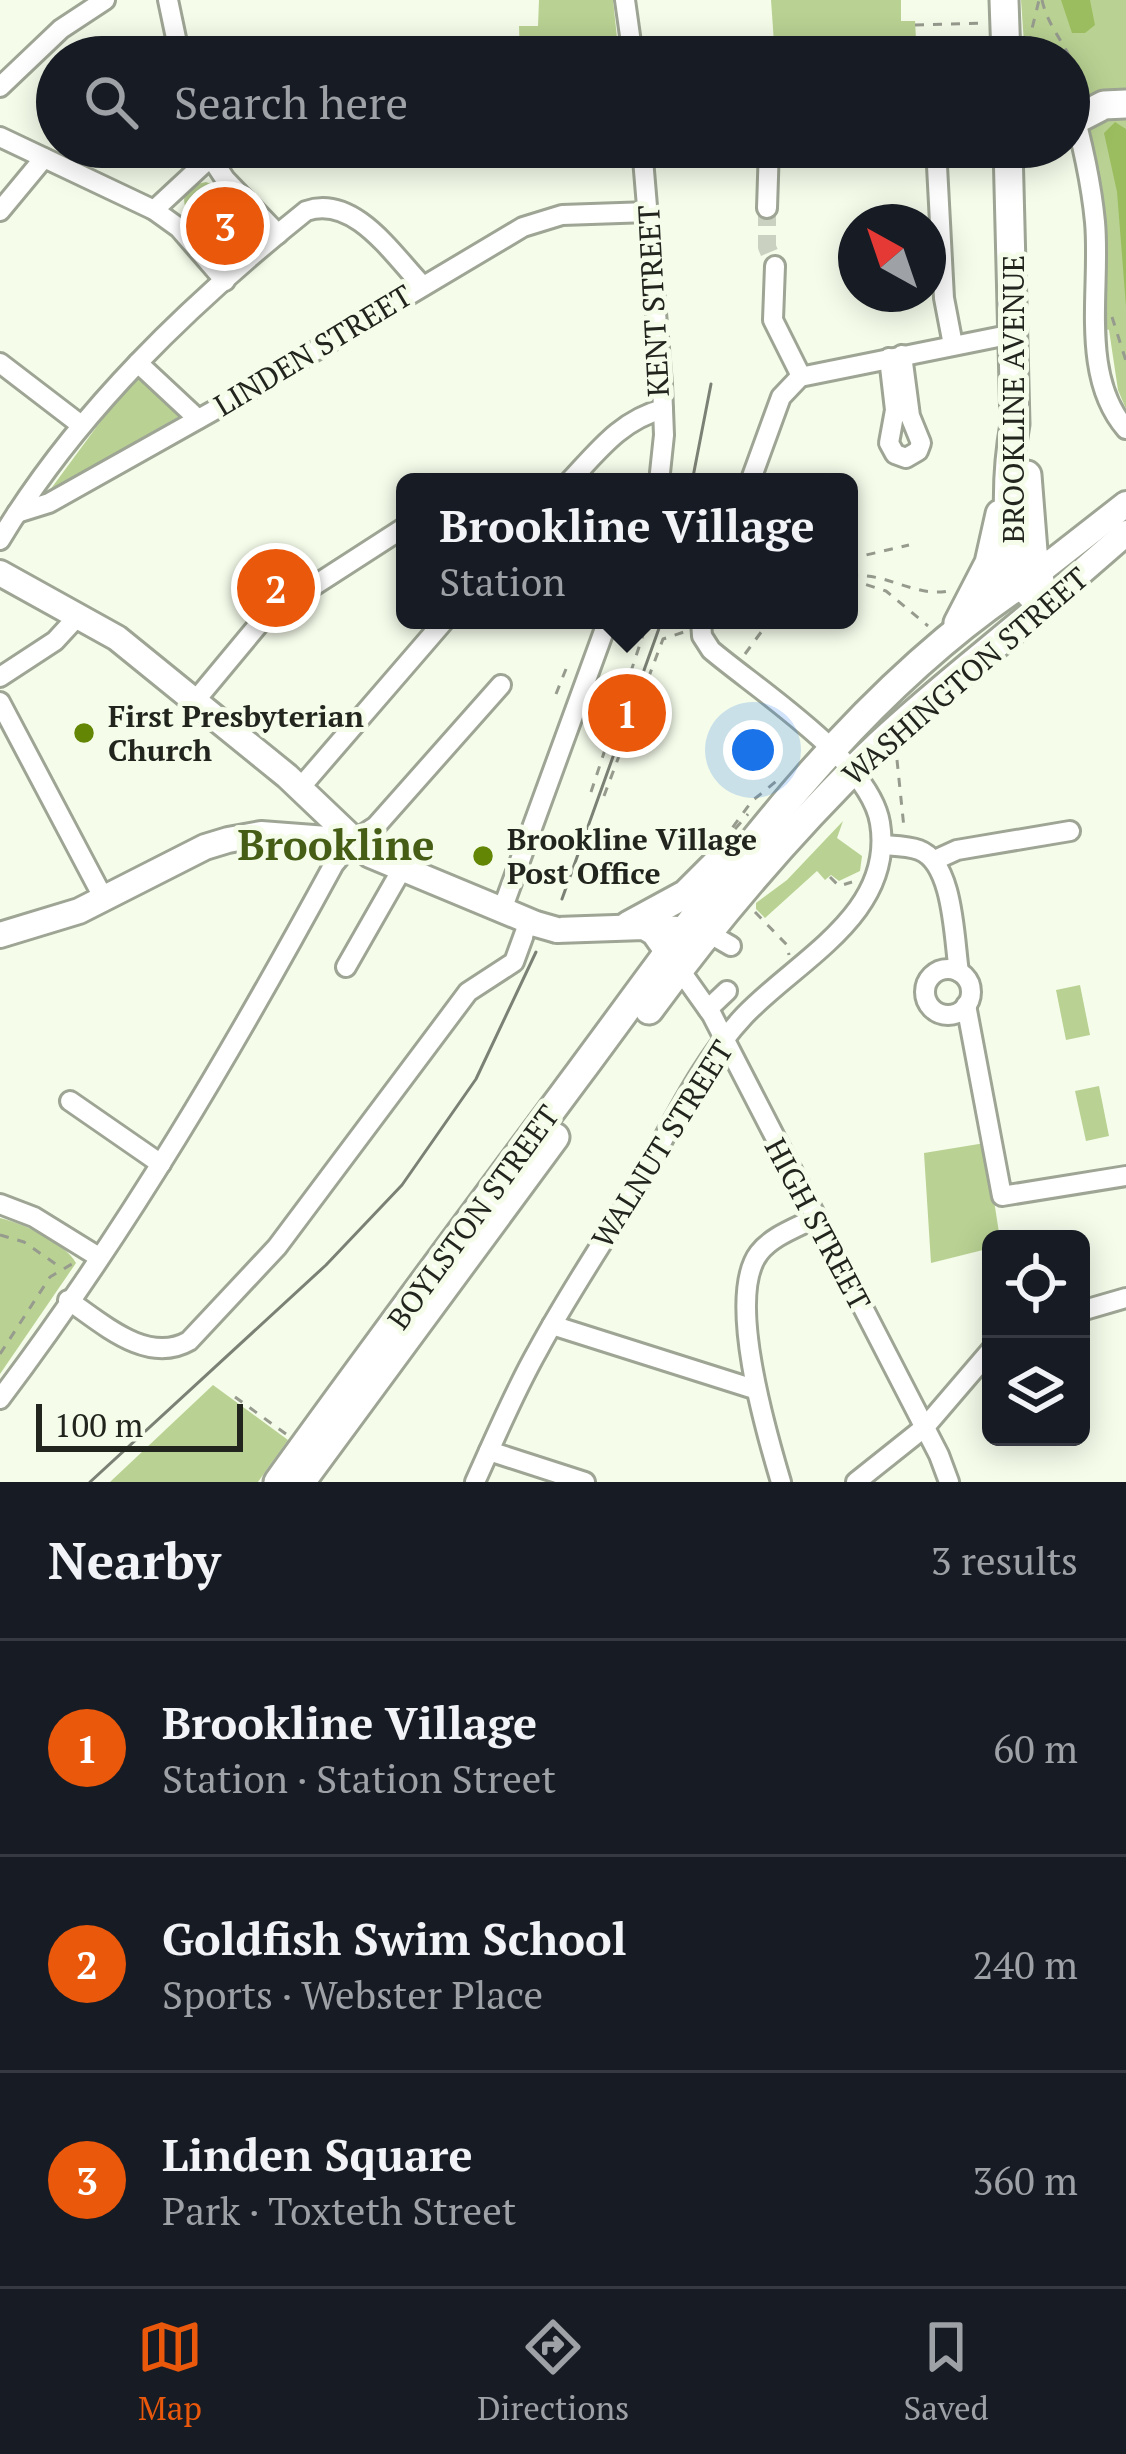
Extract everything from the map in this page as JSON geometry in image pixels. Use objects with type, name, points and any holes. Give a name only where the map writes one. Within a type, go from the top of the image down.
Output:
[{"type":"highway","points":[[1090,104],[1126,104]]},
{"type":"highway","name":"BROOKLINE AVENUE","points":[[1009,168],[1015,424],[1008,463],[1013,554],[1030,577],[1041,607]]},
{"type":"highway","points":[[1015,424],[1025,460],[1033,551],[1030,577]]},
{"type":"highway","points":[[940,632],[989,562],[1008,463]]},
{"type":"highway","name":"WASHINGTON STREET","points":[[710,935],[833,751],[940,632],[1030,577]]},
{"type":"highway","name":"WASHINGTON STREET","points":[[675,961],[710,935],[854,771],[1041,607]]},
{"type":"highway","points":[[628,925],[692,890],[782,792],[833,751]]},
{"type":"highway","name":"BOYLSTON STREET","points":[[278,1482],[675,961]]},
{"type":"highway","name":"BOYLSTON STREET","points":[[302,1482],[675,961]]},
{"type":"main road","name":"WASHINGTON STREET","points":[[1030,577],[1126,504]]},
{"type":"main road","name":"WASHINGTON STREET","points":[[1041,607],[1126,533]]},
{"type":"main road","points":[[0,572],[117,638],[300,788],[370,855],[540,925],[628,925],[653,932],[675,961]]},
{"type":"main road","points":[[0,935],[44,924],[205,847],[240,836],[353,841]]},
{"type":"street","points":[[54,36],[105,0]]},
{"type":"street","points":[[168,0],[176,36]]},
{"type":"street","points":[[625,0],[630,36]]},
{"type":"street","points":[[0,86],[36,52]]},
{"type":"street","points":[[0,137],[36,154]]},
{"type":"street","points":[[0,211],[36,168]]},
{"type":"street","points":[[65,168],[154,210],[178,228],[225,281]]},
{"type":"street","points":[[154,210],[192,168]]},
{"type":"street","points":[[221,168],[278,234]]},
{"type":"street","name":"KENT STREET","points":[[578,473],[620,428],[639,415],[663,409],[644,168]]},
{"type":"street","points":[[767,208],[768,168]]},
{"type":"street","points":[[937,168],[944,298],[953,345]]},
{"type":"street","points":[[1085,168],[1095,219],[1099,369],[1123,425]]},
{"type":"street","points":[[0,540],[82,425],[138,364],[225,281],[312,208],[326,206],[364,225],[422,285]]},
{"type":"street","name":"LINDEN STREET","points":[[17,513],[54,500],[542,220],[649,212]]},
{"type":"street","points":[[775,266],[773,320],[801,376]]},
{"type":"street","points":[[753,473],[780,400],[801,376],[1013,334]]},
{"type":"street","points":[[0,363],[82,425]]},
{"type":"street","points":[[138,364],[198,419]]},
{"type":"street","points":[[659,473],[663,409]]},
{"type":"street","points":[[195,701],[264,618],[396,532]]},
{"type":"street","points":[[0,677],[55,641],[78,616]]},
{"type":"street","points":[[300,788],[438,629]]},
{"type":"street","points":[[502,910],[605,629]]},
{"type":"street","points":[[696,629],[712,651],[854,771],[874,802],[881,845],[916,849],[935,860],[946,885],[959,972],[969,983],[966,1005],[1003,1196],[1126,1176]]},
{"type":"street","points":[[0,1399],[68,1300],[88,1258],[161,1164],[334,864],[353,841],[376,826],[501,685]]},
{"type":"street","points":[[0,702],[104,899]]},
{"type":"street","points":[[935,860],[956,850],[1070,831]]},
{"type":"street","name":"WALNUT STREET","points":[[476,1482],[552,1324],[724,1041],[746,1014],[848,922],[872,884],[881,845]]},
{"type":"street","points":[[346,967],[402,869]]},
{"type":"street","points":[[68,1300],[145,1347],[177,1348],[189,1341],[277,1247],[468,992],[514,962],[540,925]]},
{"type":"street","points":[[628,925],[710,935]]},
{"type":"street","name":"HIGH STREET","points":[[675,961],[724,1041],[925,1427],[949,1482]]},
{"type":"street","points":[[959,972],[946,969],[933,974],[926,986],[926,1000],[941,1014],[955,1013],[966,1005]]},
{"type":"street","points":[[707,1009],[727,991]]},
{"type":"street","points":[[70,1101],[161,1164]]},
{"type":"street","points":[[0,1204],[34,1216],[88,1258]]},
{"type":"street","points":[[781,1482],[754,1389],[746,1294],[750,1270],[770,1243],[815,1218]]},
{"type":"street","points":[[1090,1308],[1126,1298]]},
{"type":"street","points":[[552,1324],[754,1389]]},
{"type":"street","points":[[856,1482],[925,1427],[982,1360]]},
{"type":"street","points":[[489,1451],[585,1482]]},
{"type":"path","points":[[1013,36],[1040,0]]},
{"type":"path","points":[[1040,0],[1056,36]]},
{"type":"path","points":[[915,25],[997,36]]},
{"type":"path","points":[[1110,306],[1126,361]]},
{"type":"path","points":[[858,557],[909,545]]},
{"type":"path","points":[[858,577],[880,576],[933,593],[962,586]]},
{"type":"path","points":[[858,581],[889,593],[940,632]]},
{"type":"path","points":[[591,792],[645,629]]},
{"type":"path","points":[[604,796],[663,639],[686,629]]},
{"type":"path","points":[[746,654],[764,629]]},
{"type":"path","points":[[556,694],[566,669]]},
{"type":"path","points":[[591,735],[612,724]]},
{"type":"path","points":[[895,752],[905,824],[900,832]]},
{"type":"path","name":"WASHINGTON STREET","points":[[718,847],[759,793],[791,772]]},
{"type":"path","points":[[830,877],[839,886],[860,881]]},
{"type":"path","points":[[749,907],[787,945],[790,959]]},
{"type":"path","points":[[0,1235],[24,1242],[60,1267]]},
{"type":"path","points":[[0,1354],[45,1283],[60,1267],[88,1258]]},
{"type":"path","points":[[235,1397],[292,1438]]},
{"type":"shaded area","points":[[539,0],[613,0],[617,36],[519,36],[519,26],[538,26]]},
{"type":"shaded area","points":[[771,0],[901,0],[901,21],[915,21],[916,36],[774,36]]},
{"type":"shaded area","points":[[1021,0],[1126,0],[1126,94],[1090,99],[1090,36],[1024,36]]},
{"type":"shaded area","points":[[1061,0],[1090,0],[1095,25],[1085,33],[1072,33]]},
{"type":"shaded area","points":[[1126,114],[1126,409],[1106,329],[1106,217],[1090,139],[1090,124],[1100,117]]},
{"type":"shaded area","points":[[1115,122],[1126,129],[1126,306],[1117,192],[1104,133]]},
{"type":"shaded area","points":[[206,182],[218,187],[260,234],[229,264],[200,233],[185,207],[191,187]]},
{"type":"shaded area","points":[[143,373],[185,413],[50,490],[109,410]]},
{"type":"shaded area","points":[[843,821],[837,838],[862,856],[860,871],[839,881],[831,875],[825,880],[817,871],[765,918],[756,903],[787,880]]},
{"type":"shaded area","points":[[1080,985],[1090,1035],[1066,1040],[1056,990]]},
{"type":"shaded area","points":[[1099,1086],[1109,1136],[1086,1141],[1075,1091]]},
{"type":"shaded area","points":[[985,1143],[999,1230],[982,1230],[982,1250],[931,1263],[924,1153]]},
{"type":"shaded area","points":[[0,1218],[42,1235],[76,1263],[0,1374]]},
{"type":"shaded area","points":[[213,1385],[288,1440],[258,1482],[110,1482]]},
{"type":"tunnel","points":[[767,208],[767,247],[775,266]]},
{"type":"tram line","points":[[694,473],[711,384]]},
{"type":"tram line","points":[[562,899],[659,629]]},
{"type":"tram line","points":[[90,1482],[326,1265],[402,1185],[476,1079],[536,952]]},
{"type":"place","name":"Linden Square","points":[[225,226]]},
{"type":"place","name":"Goldfish Swim School","points":[[276,588]]},
{"type":"place","name":"Brookline Village","points":[[627,713]]},
{"type":"place","name":"First Presbyterian Church","points":[[84,733]]},
{"type":"place","name":"Brookline Village Post Office","points":[[483,856]]},
{"type":"district","name":"Brookline","points":[[336,844]]}]
